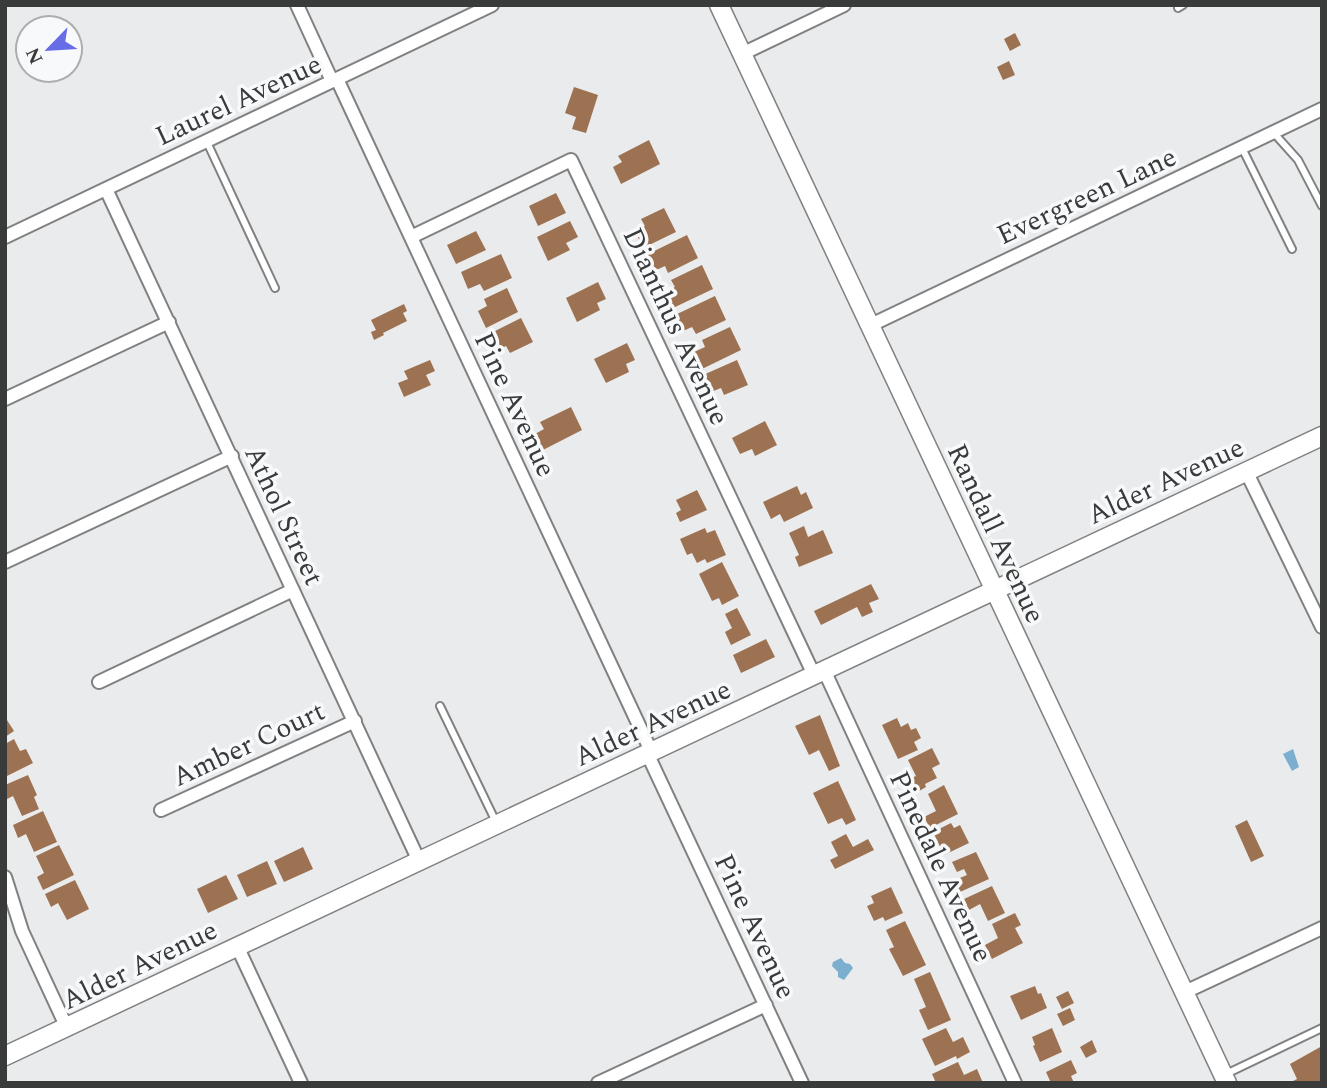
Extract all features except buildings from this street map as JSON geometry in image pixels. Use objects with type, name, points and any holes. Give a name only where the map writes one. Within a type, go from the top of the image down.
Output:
[{"type":"main road","name":"Randall Avenue","points":[[719,5],[1225,1079]]},
{"type":"main road","name":"Alder Avenue","points":[[5,1056],[1322,436]]},
{"type":"street","name":"Pine Avenue","points":[[297,5],[411,237],[802,1083]]},
{"type":"street","name":"Laurel Avenue","points":[[5,237],[335,80],[464,11],[492,5]]},
{"type":"street","points":[[742,54],[844,5]]},
{"type":"street","name":"Evergreen Lane","points":[[871,325],[1322,109]]},
{"type":"street","name":"Dianthus Avenue","points":[[411,237],[571,160],[819,673]]},
{"type":"street","name":"Athol Street","points":[[106,189],[419,861]]},
{"type":"street","points":[[5,399],[169,322]]},
{"type":"street","points":[[5,562],[232,456]]},
{"type":"street","points":[[1247,471],[1322,628]]},
{"type":"street","points":[[99,682],[293,590]]},
{"type":"street","name":"Pinedale Avenue","points":[[819,673],[1015,1083]]},
{"type":"street","name":"Amber Court","points":[[160,810],[355,721]]},
{"type":"street","points":[[5,877],[22,931],[67,1028]]},
{"type":"street","points":[[1185,992],[1322,928]]},
{"type":"street","points":[[237,946],[300,1083]]},
{"type":"street","points":[[598,1083],[766,1005]]},
{"type":"lane","points":[[1273,132],[1298,160],[1322,206]]},
{"type":"lane","points":[[206,140],[275,288]]},
{"type":"lane","points":[[1242,148],[1292,249]]},
{"type":"lane","points":[[440,705],[497,824]]},
{"type":"lane","points":[[1225,1079],[1322,1028]]},
{"type":"water","points":[[1293,749],[1299,767],[1292,771],[1283,754]]},
{"type":"water","points":[[841,958],[853,968],[844,980],[838,977],[838,972],[832,966],[833,962]]}]
